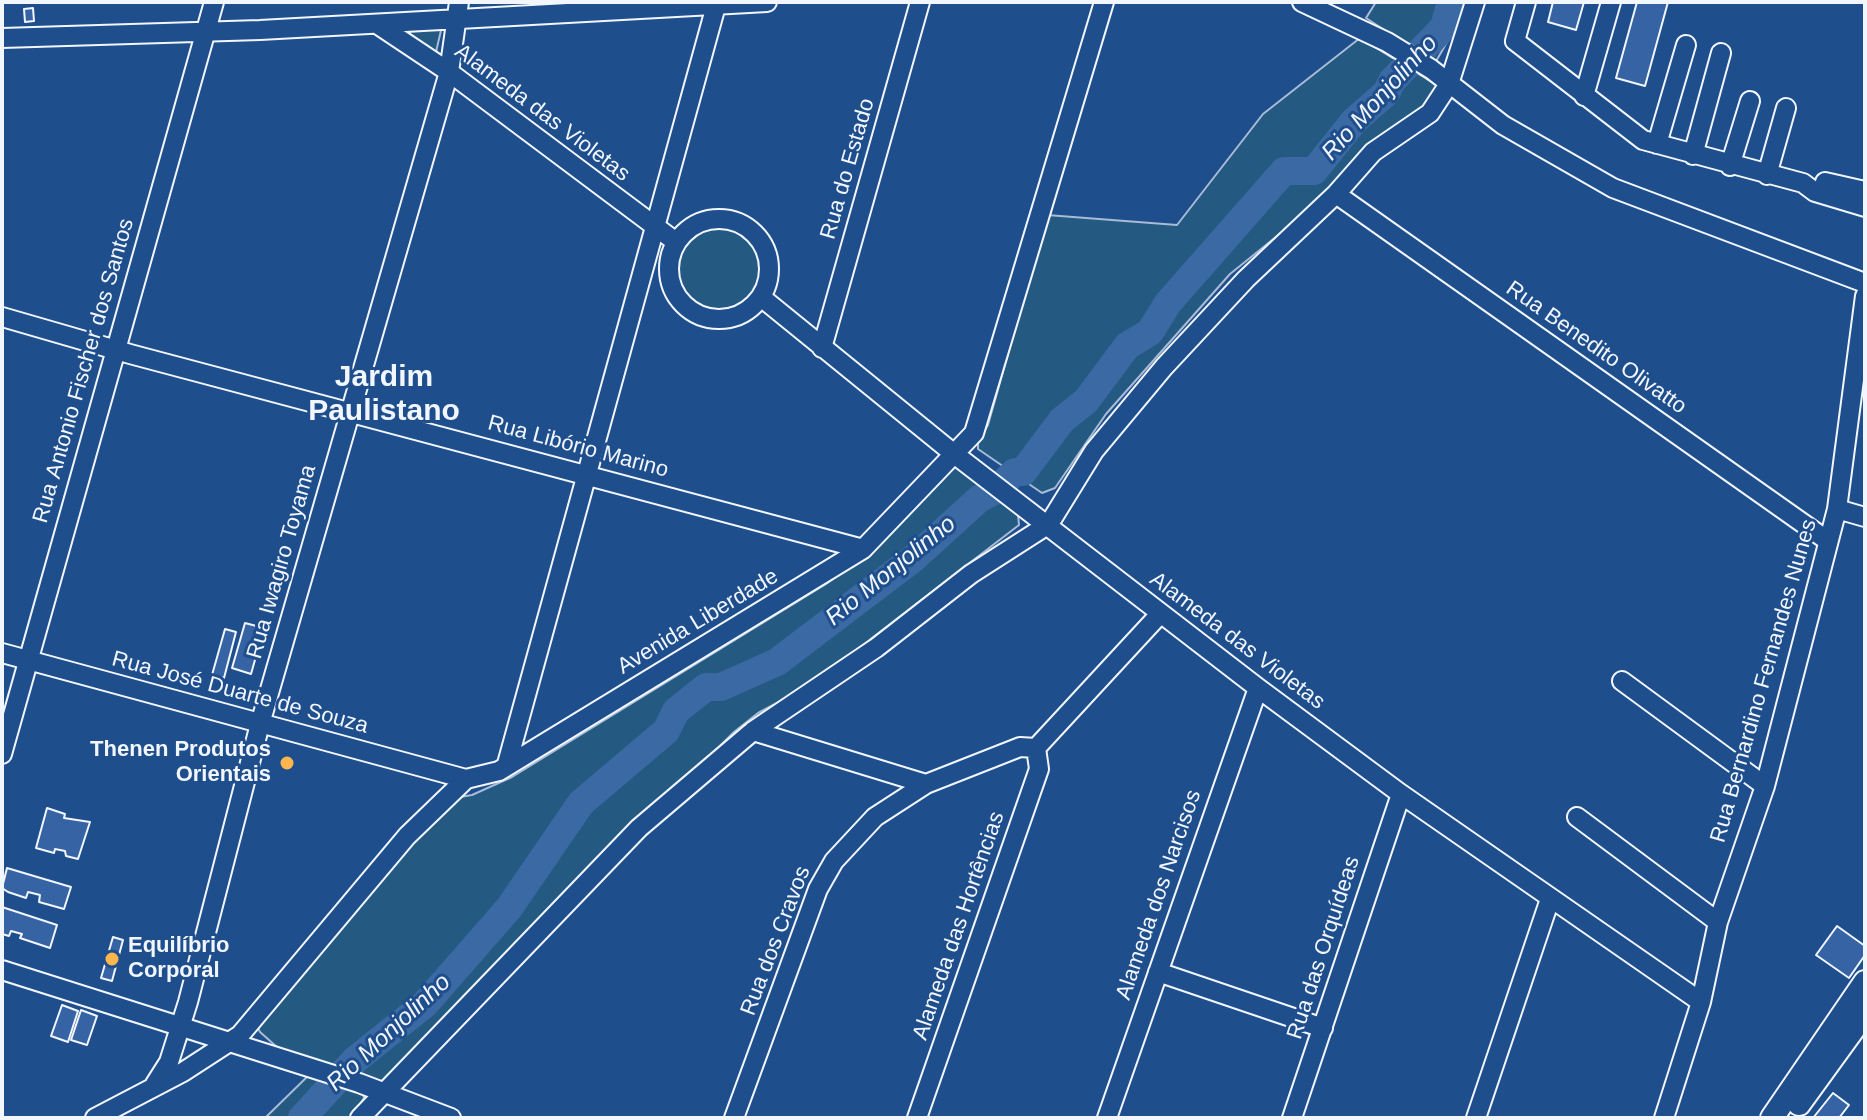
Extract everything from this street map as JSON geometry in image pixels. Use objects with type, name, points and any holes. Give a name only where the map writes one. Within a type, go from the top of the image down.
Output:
[{"type":"main road","points":[[1772,1118],[1865,982]]},
{"type":"main road","points":[[1789,1118],[1858,1036],[1865,1013]]},
{"type":"street","name":"Rua Antonio Fischer dos Santos","points":[[2,754],[214,2]]},
{"type":"street","points":[[2,38],[377,24],[457,10],[767,2]]},
{"type":"street","name":"Rua do Estado","points":[[822,348],[920,2]]},
{"type":"street","name":"Avenida Liberdade","points":[[95,1118],[154,1087],[228,1041],[257,1018],[407,836],[466,779],[499,771],[863,549],[974,433],[1104,2]]},
{"type":"street","points":[[1302,2],[1326,8],[1387,42],[1431,69],[1503,125],[1613,188],[1865,283]]},
{"type":"street","points":[[360,1118],[639,828],[753,731],[876,648],[1041,518],[1164,367],[1246,279],[1336,194],[1373,152],[1430,113],[1449,84],[1475,2]]},
{"type":"street","points":[[1526,2],[1515,41],[1643,140],[1730,166],[1803,183],[1818,180],[1862,187]]},
{"type":"street","points":[[1584,96],[1611,2]]},
{"type":"street","points":[[507,764],[716,3]]},
{"type":"street","name":"Rua Iwagiro Toyama","points":[[154,1087],[169,1062],[180,1029],[260,724],[449,72],[457,10]]},
{"type":"street","name":"Alameda das Violetas","points":[[377,24],[449,72],[676,242]]},
{"type":"street","points":[[1657,144],[1686,45]]},
{"type":"street","points":[[1693,155],[1721,53]]},
{"type":"street","points":[[1730,166],[1750,101]]},
{"type":"street","points":[[1767,175],[1786,108]]},
{"type":"street","points":[[1803,183],[1815,192],[1865,207]]},
{"type":"street","name":"Rua Benedito Olivatto","points":[[1336,194],[1828,541]]},
{"type":"street","points":[[708,220],[728,220],[746,227],[760,241],[768,259],[768,279],[761,297],[747,311],[729,318],[709,318],[691,311],[677,297],[669,279],[669,260],[676,242],[690,228],[708,220]]},
{"type":"street","name":"Rua Bernardino Fernandes Nunes","points":[[1664,1118],[1701,1002],[1718,922],[1765,786],[1837,509],[1863,339],[1865,296]]},
{"type":"street","name":"Alameda das Violetas","points":[[761,297],[953,453],[1258,688],[1401,794],[1701,1002]]},
{"type":"street","name":"Rua Libório Marino","points":[[2,317],[114,350],[863,549]]},
{"type":"street","points":[[1837,509],[1865,517]]},
{"type":"street","points":[[1036,748],[1160,614]]},
{"type":"street","name":"Rua José Duarte de Souza","points":[[2,653],[466,779]]},
{"type":"street","points":[[1622,681],[1765,786]]},
{"type":"street","name":"Alameda dos Narcisos","points":[[1107,1118],[1258,688]]},
{"type":"street","points":[[753,731],[926,784]]},
{"type":"street","name":"Rua dos Cravos","points":[[734,1118],[818,889],[828,870],[875,817],[926,784],[1020,747],[1036,748]]},
{"type":"street","name":"Alameda das Hortências","points":[[917,1118],[1039,769],[1036,748]]},
{"type":"street","name":"Rua das Orquídeas","points":[[1292,1118],[1401,794]]},
{"type":"street","points":[[1577,817],[1718,922]]},
{"type":"street","points":[[1476,1118],[1550,899]]},
{"type":"street","points":[[2,970],[180,1029],[359,1083],[451,1118]]},
{"type":"street","points":[[1158,972],[1323,1028]]},
{"type":"shaded area","points":[[1376,2],[1464,2],[1457,25],[1435,63],[1366,18]]},
{"type":"shaded area","points":[[442,26],[436,52],[410,34],[410,28]]},
{"type":"shaded area","points":[[1360,38],[1438,86],[1426,109],[1364,148],[1323,199],[1230,274],[1106,414],[1055,488],[1042,493],[978,449],[978,441],[988,425],[1047,215],[1177,225],[1263,114]]},
{"type":"shaded area","points":[[718,227],[734,230],[748,239],[757,253],[760,269],[757,285],[748,299],[734,308],[718,311],[702,308],[688,299],[679,285],[676,269],[679,253],[688,239],[702,230]]},
{"type":"shaded area","points":[[955,464],[1018,514],[1019,525],[811,685],[758,713],[734,732],[382,1083],[278,1048],[260,1032],[256,1025],[449,799],[472,795],[512,777],[826,584],[867,554]]},
{"type":"shaded area","points":[[310,1074],[362,1089],[364,1098],[356,1112],[350,1118],[265,1118]]},
{"type":"building","points":[[1553,2],[1584,2],[1576,30],[1548,22]]},
{"type":"building","points":[[1637,2],[1668,2],[1645,86],[1616,78]]},
{"type":"building","points":[[33,8],[34,21],[25,22],[24,9]]},
{"type":"building","points":[[245,623],[264,628],[251,674],[232,668]]},
{"type":"building","points":[[225,629],[236,632],[224,678],[212,675]]},
{"type":"building","points":[[47,808],[65,814],[64,818],[90,822],[78,859],[66,856],[65,851],[55,849],[54,853],[36,848]]},
{"type":"building","points":[[7,868],[71,887],[64,909],[39,902],[40,895],[28,892],[26,898],[2,888]]},
{"type":"building","points":[[2,907],[57,925],[50,948],[20,938],[22,934],[11,931],[9,936],[2,934]]},
{"type":"building","points":[[1837,926],[1865,946],[1865,955],[1849,978],[1816,955]]},
{"type":"building","name":"Equilíbrio Corporal","points":[[113,937],[123,940],[112,981],[101,978]]},
{"type":"building","points":[[62,1005],[78,1011],[68,1042],[51,1036]]},
{"type":"building","points":[[81,1010],[97,1016],[87,1045],[71,1040]]},
{"type":"building","points":[[1833,1093],[1849,1105],[1839,1118],[1813,1118]]},
{"type":"waterway","name":"Rio Monjolinho","points":[[302,1118],[355,1060],[425,1004],[509,908],[581,803],[666,731],[676,711],[706,687],[721,687],[777,662],[914,558],[979,499],[994,491],[1015,472],[1023,472],[1062,420],[1086,401],[1127,346],[1150,332],[1168,303],[1284,171],[1314,171],[1354,121],[1386,93],[1392,81],[1444,27],[1451,2]]},
{"type":"place","name":"Thenen Produtos Orientais","points":[[287,763]]},
{"type":"place","name":"Equilíbrio Corporal","points":[[112,959]]},
{"type":"district","name":"Jardim Paulistano","points":[[384,395]]}]
